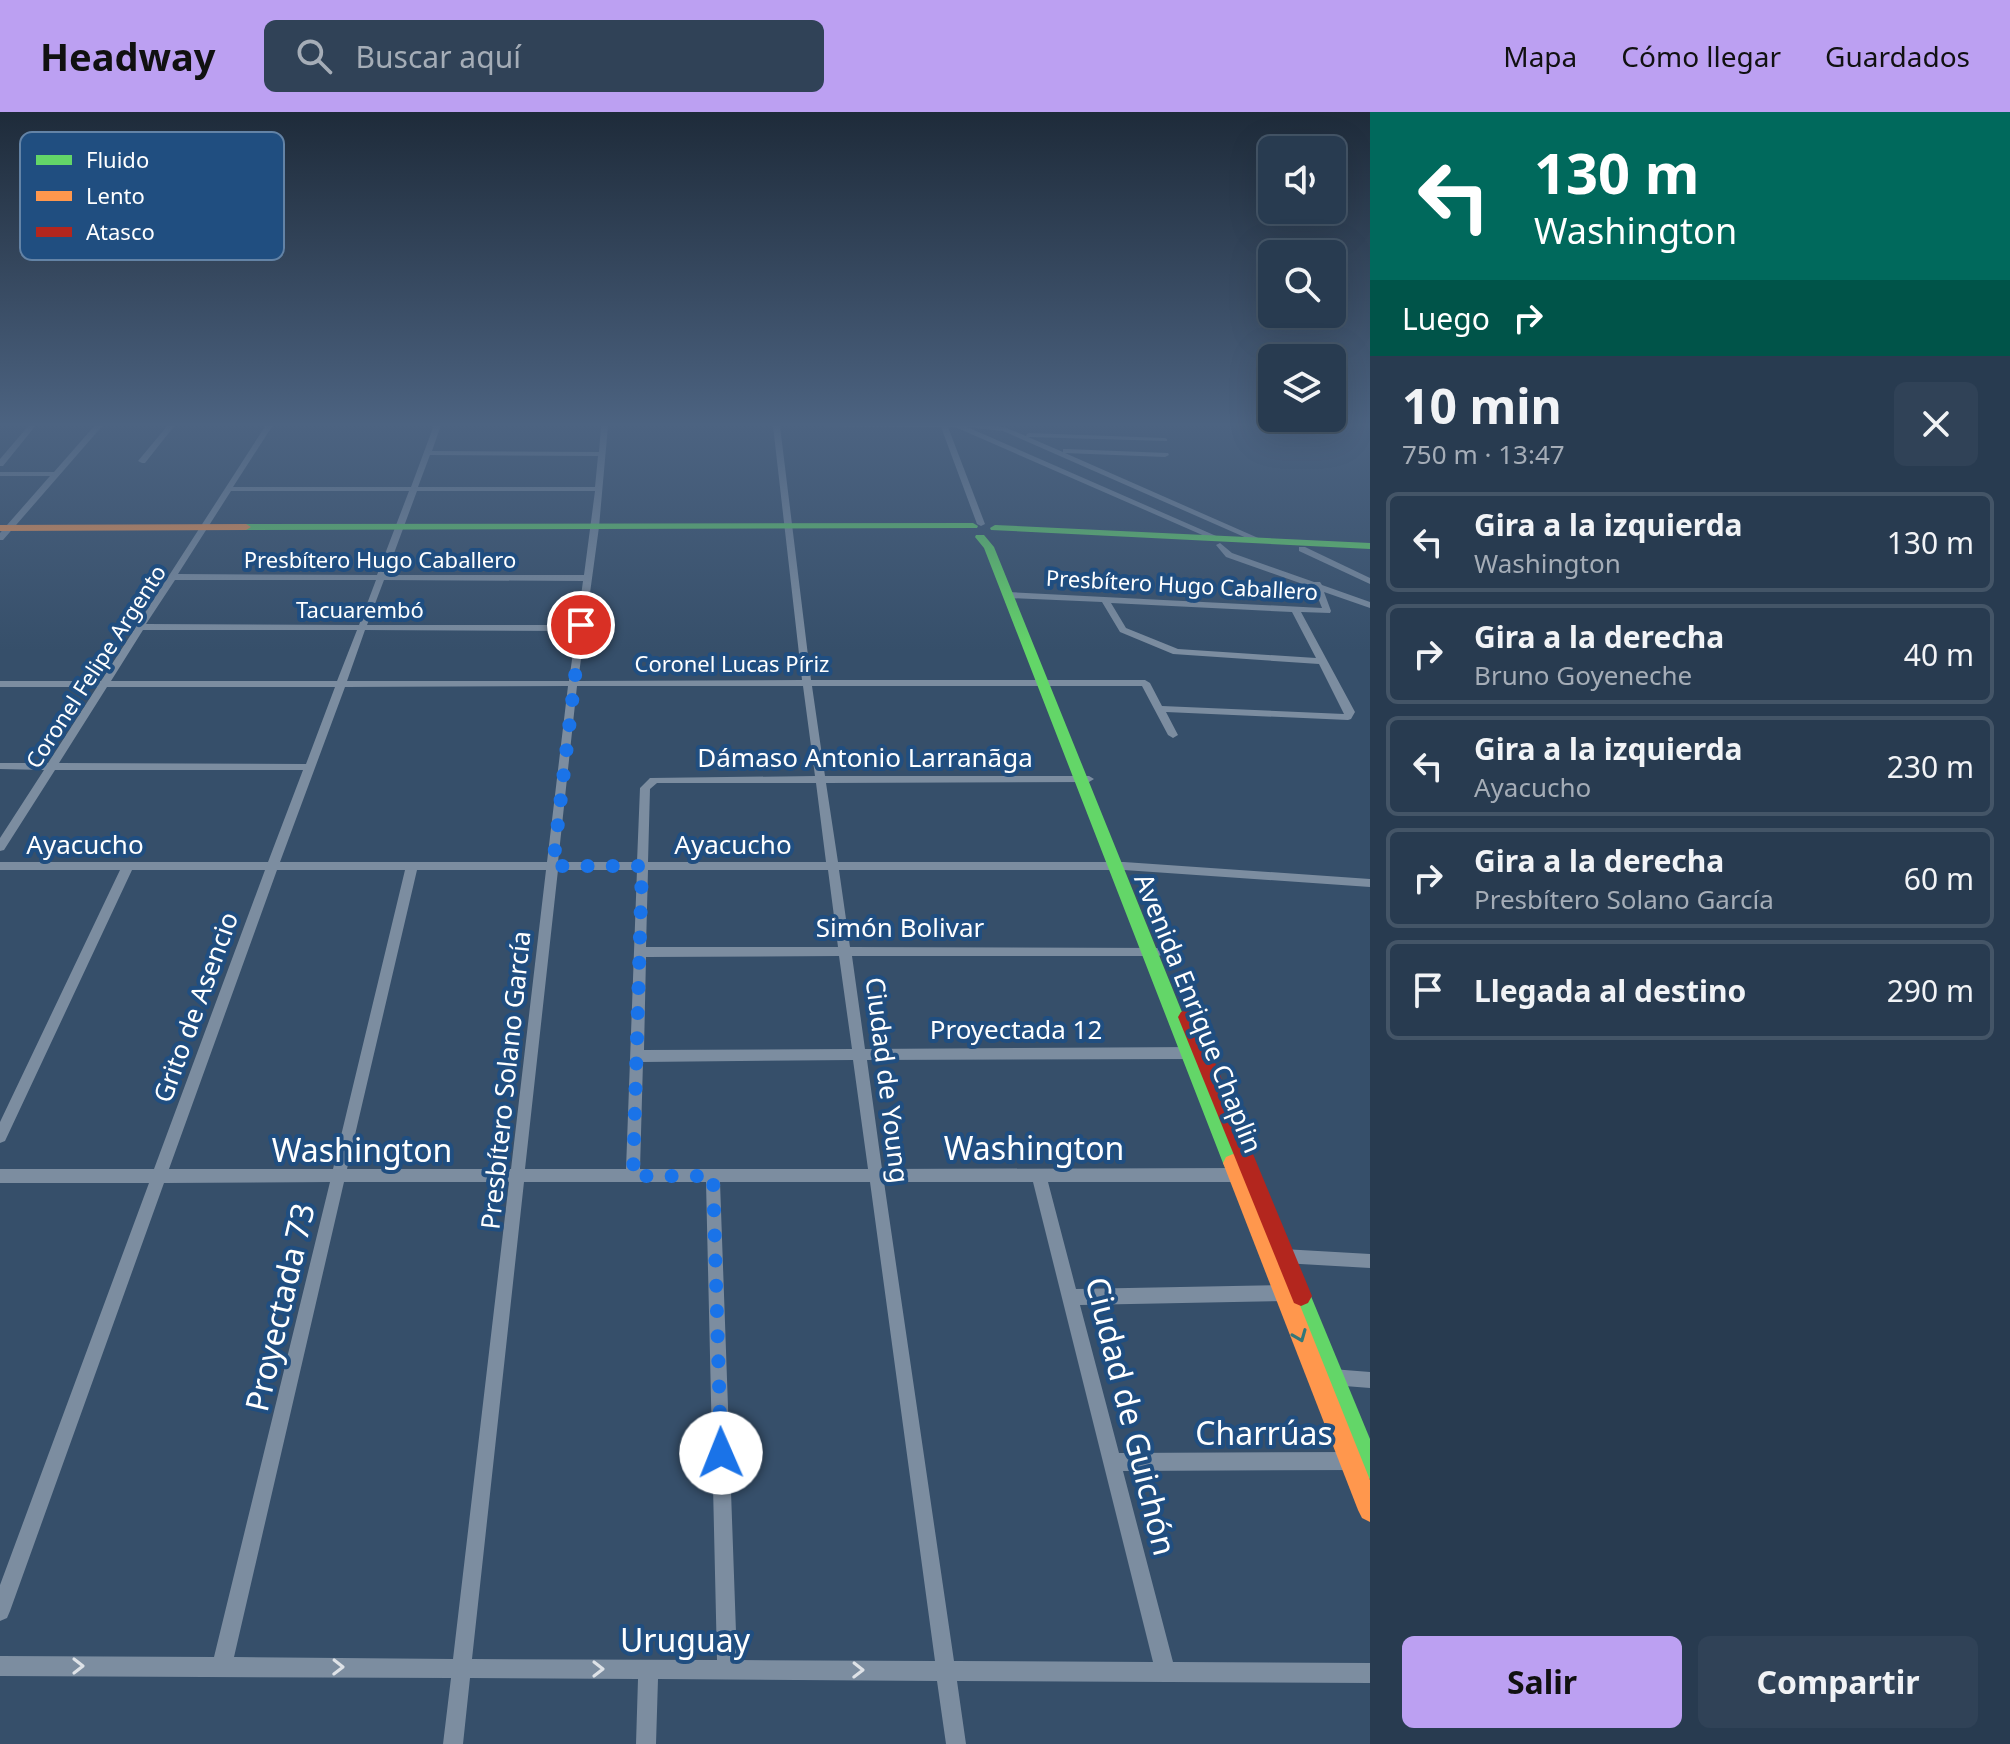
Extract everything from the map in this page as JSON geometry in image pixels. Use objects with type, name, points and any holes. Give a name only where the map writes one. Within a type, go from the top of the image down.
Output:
[{"type":"street","points":[[2,532],[33,498]]},
{"type":"street","name":"Coronel Felipe Argento","points":[[0,847],[223,498]]},
{"type":"street","name":"Grito de Asencio","points":[[0,1611],[410,498]]},
{"type":"street","name":"Presbítero Solano García","points":[[453,1744],[573,683],[597,498]]},
{"type":"street","name":"Ciudad de Young","points":[[786,498],[807,683],[862,1054],[875,1175],[956,1744]]},
{"type":"street","name":"Avenida Enrique Chaplin","points":[[972,498],[989,547],[1012,595],[1291,1293],[1363,1463],[1370,1510]]},
{"type":"street","points":[[1121,498],[1220,542],[1370,546]]},
{"type":"street","points":[[1164,498],[1261,541]]},
{"type":"street","points":[[2,532],[985,531],[1370,552]]},
{"type":"street","points":[[1220,542],[1229,555],[1370,605]]},
{"type":"street","points":[[1302,549],[1370,581]]},
{"type":"street","name":"Presbítero Hugo Caballero","points":[[173,577],[588,578]]},
{"type":"street","name":"Presbítero Hugo Caballero","points":[[1012,595],[1327,611],[1317,584]]},
{"type":"street","points":[[1104,599],[1123,630],[1176,652],[1322,661]]},
{"type":"street","points":[[1160,709],[1348,717],[1350,712],[1295,610]]},
{"type":"street","name":"Tacuarembó","points":[[139,627],[581,628]]},
{"type":"street","name":"Coronel Lucas Píriz","points":[[0,684],[1145,683],[1173,735]]},
{"type":"street","points":[[0,766],[309,767]]},
{"type":"street","name":"Dámaso Antonio Larranãga","points":[[642,866],[645,788],[654,780],[1084,778]]},
{"type":"street","name":"Ayacucho","points":[[0,866],[1119,866],[1370,883]]},
{"type":"street","points":[[0,1137],[128,866]]},
{"type":"street","name":"Proyectada 73","points":[[222,1666],[412,866]]},
{"type":"street","points":[[633,1176],[642,866]]},
{"type":"street","name":"Simón Bolivar","points":[[641,952],[1154,951]]},
{"type":"street","name":"Proyectada 12","points":[[638,1056],[1196,1053]]},
{"type":"street","name":"Ciudad de Guichón","points":[[1039,1175],[1166,1673]]},
{"type":"street","name":"Avenida Enrique Chaplin","points":[[1244,1175],[1283,1256],[1291,1293]]},
{"type":"street","name":"Washington","points":[[0,1176],[1244,1175]]},
{"type":"street","points":[[713,1176],[727,1669]]},
{"type":"street","points":[[1283,1256],[1370,1261]]},
{"type":"street","points":[[1071,1297],[1291,1293]]},
{"type":"street","points":[[1325,1376],[1370,1380]]},
{"type":"street","name":"Charrúas","points":[[1113,1462],[1363,1463]]},
{"type":"street","name":"Uruguay","points":[[0,1666],[1370,1673]]},
{"type":"street","points":[[646,1744],[648,1669]]},
{"type":"traffic: fast","points":[[246,527],[973,526]]},
{"type":"traffic: fast","points":[[995,528],[1370,546]]},
{"type":"traffic: fast","points":[[980,537],[989,547],[1233,1163]]},
{"type":"traffic: fast","points":[[1301,1296],[1370,1467]]},
{"type":"traffic: slow","points":[[0,528],[246,527]]},
{"type":"traffic: slow","points":[[1233,1163],[1370,1510]]},
{"type":"traffic: jam","points":[[1187,1017],[1301,1296]]},
{"type":"route","points":[[581,625],[553,866],[642,866],[633,1176],[713,1176],[721,1453]]}]
